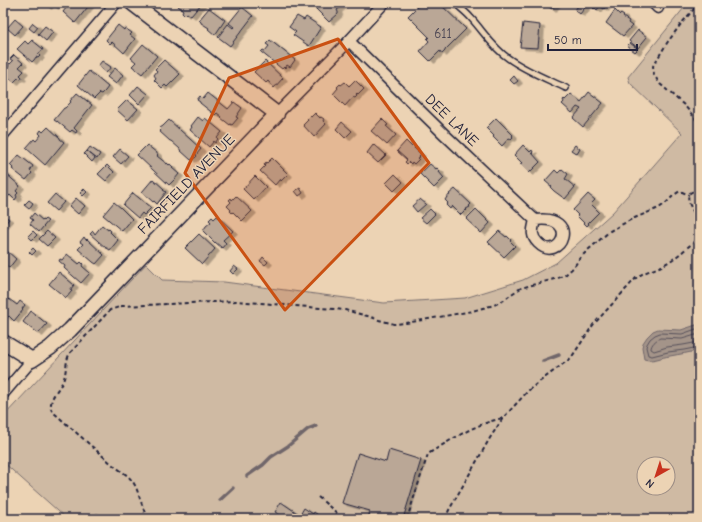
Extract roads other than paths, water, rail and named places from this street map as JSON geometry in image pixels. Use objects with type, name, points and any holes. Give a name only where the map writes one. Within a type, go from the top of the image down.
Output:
[{"type":"street","points":[[3,135],[116,3]]},
{"type":"street","points":[[132,3],[277,114]]},
{"type":"street","name":"FAIRFIELD AVENUE","points":[[32,360],[50,348],[70,330],[384,3]]},
{"type":"street","name":"DEE LANE","points":[[349,41],[536,220]]},
{"type":"street","points":[[3,342],[32,360],[3,394]]},
{"type":"lane","points":[[455,3],[508,58],[529,71],[566,88]]},
{"type":"water","points":[[699,324],[699,350],[654,360],[644,359],[642,347],[643,343],[653,331],[658,329],[681,330]]},
{"type":"waterway","points":[[543,361],[559,355]]},
{"type":"waterway","points":[[247,476],[288,446],[308,429],[316,426]]},
{"type":"waterway","points":[[220,500],[233,488]]},
{"type":"waterway","points":[[97,515],[103,519]]}]
